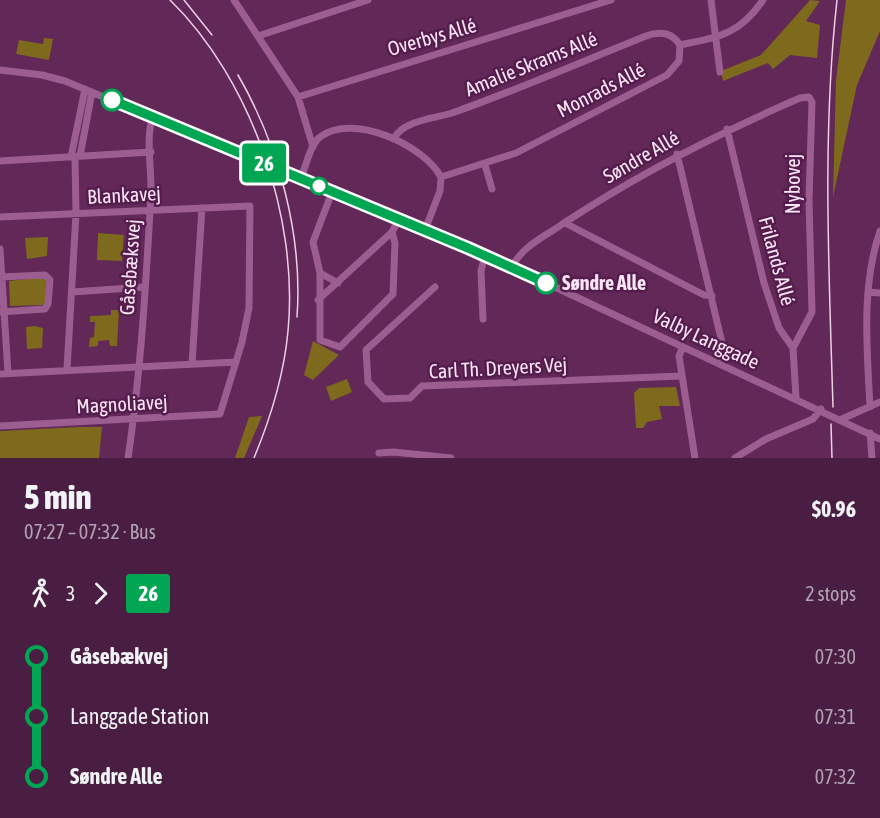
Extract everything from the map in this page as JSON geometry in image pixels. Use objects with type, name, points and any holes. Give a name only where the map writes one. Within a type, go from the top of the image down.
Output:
[{"type":"street","points":[[234,0],[298,97],[313,147]]},
{"type":"street","points":[[258,36],[368,0]]},
{"type":"street","name":"Overbys Allé","points":[[298,97],[611,0]]},
{"type":"street","points":[[711,0],[720,72]]},
{"type":"street","points":[[680,45],[716,38],[736,30],[745,23],[763,0]]},
{"type":"street","name":"Amalie Skrams Allé","points":[[394,138],[399,130],[409,125],[469,107],[646,36],[656,33],[668,34],[680,45]]},
{"type":"street","name":"Monrads Allé","points":[[441,177],[485,165],[516,153],[666,75],[680,61],[680,45]]},
{"type":"street","name":"Valby Langgade","points":[[0,70],[42,75],[88,90],[485,255],[821,409],[880,439]]},
{"type":"street","points":[[67,369],[76,214],[75,157],[88,90]]},
{"type":"street","name":"Nybovej","points":[[793,348],[811,316],[812,307],[809,200],[812,102],[809,97],[800,98]]},
{"type":"street","name":"Søndre Allé","points":[[512,267],[518,255],[565,223],[677,154],[727,129],[800,98]]},
{"type":"street","name":"Gåsebæksvej","points":[[128,458],[140,365],[150,210],[149,126],[153,117]]},
{"type":"street","points":[[301,178],[317,139],[326,133],[344,129],[369,131],[394,138],[419,153],[441,177],[441,191],[425,230]]},
{"type":"street","name":"Frilands Allé","points":[[727,129],[764,283],[779,328],[793,348],[796,398]]},
{"type":"street","points":[[0,161],[151,152]]},
{"type":"street","points":[[677,154],[724,351],[722,365]]},
{"type":"street","points":[[485,165],[492,189]]},
{"type":"street","points":[[332,192],[313,242],[320,273],[318,300],[320,340],[340,347],[393,294],[395,243],[392,231]]},
{"type":"street","name":"Blankavej","points":[[0,217],[250,206],[249,308],[236,362]]},
{"type":"street","points":[[192,364],[202,208]]},
{"type":"street","points":[[318,300],[392,231],[399,219]]},
{"type":"street","points":[[565,223],[704,295],[712,297]]},
{"type":"street","points":[[870,407],[868,292],[870,271],[880,231]]},
{"type":"street","points":[[0,249],[4,373],[236,362]]},
{"type":"street","points":[[483,319],[481,271],[485,255]]},
{"type":"street","points":[[320,273],[338,283]]},
{"type":"street","points":[[1,277],[45,274],[50,279],[48,304],[45,309],[2,312]]},
{"type":"street","points":[[72,292],[145,287]]},
{"type":"street","name":"Carl Th. Dreyers Vej","points":[[435,287],[425,292],[366,350],[368,382],[384,399],[410,398],[422,386],[682,376]]},
{"type":"street","points":[[868,292],[880,293]]},
{"type":"street","points":[[683,347],[679,356],[695,458]]},
{"type":"street","name":"Magnoliavej","points":[[0,426],[218,415],[222,412],[236,362]]},
{"type":"street","points":[[842,419],[880,402]]},
{"type":"street","points":[[735,458],[766,439],[813,419],[821,409]]},
{"type":"street","points":[[870,433],[872,458]]},
{"type":"street","points":[[380,453],[394,452],[451,458]]},
{"type":"shaded area","points":[[810,0],[820,1],[806,21],[820,25],[817,58],[790,55],[773,69],[768,63],[723,81],[721,71],[761,55]]},
{"type":"shaded area","points":[[846,0],[880,0],[880,31],[857,85],[833,197],[836,80]]},
{"type":"shaded area","points":[[44,38],[53,39],[49,60],[16,54],[19,40],[43,44]]},
{"type":"shaded area","points":[[98,233],[124,235],[122,261],[97,260]]},
{"type":"shaded area","points":[[48,237],[47,256],[27,259],[25,238]]},
{"type":"shaded area","points":[[44,277],[47,281],[45,305],[10,306],[9,281]]},
{"type":"shaded area","points":[[111,310],[119,310],[117,346],[110,346],[109,340],[98,341],[98,346],[89,347],[90,338],[94,337],[95,322],[90,322],[90,316],[111,315]]},
{"type":"shaded area","points":[[26,327],[43,328],[42,348],[27,349]]},
{"type":"shaded area","points":[[313,341],[339,355],[313,380],[304,375]]},
{"type":"shaded area","points":[[347,379],[352,392],[331,401],[326,387]]},
{"type":"shaded area","points":[[676,387],[680,406],[659,406],[662,419],[647,422],[643,428],[636,428],[634,393],[639,388]]},
{"type":"shaded area","points":[[262,416],[244,458],[235,458],[249,417]]},
{"type":"shaded area","points":[[102,427],[99,458],[0,458],[0,431]]},
{"type":"tram line","points":[[170,0],[199,32],[224,69],[246,110],[264,153],[277,197],[286,243],[289,288],[286,347],[276,396],[254,458]]},
{"type":"tram line","points":[[184,0],[212,35]]},
{"type":"tram line","points":[[833,407],[828,152],[829,101],[837,0]]},
{"type":"tram line","points":[[238,75],[265,131],[285,192],[296,255],[297,317]]},
{"type":"tram line","points":[[831,424],[832,458]]},
{"type":"bus line","name":"26","points":[[112,100],[468,248],[546,283]]},
{"type":"place","name":"Søndre Alle","points":[[546,283]]}]
